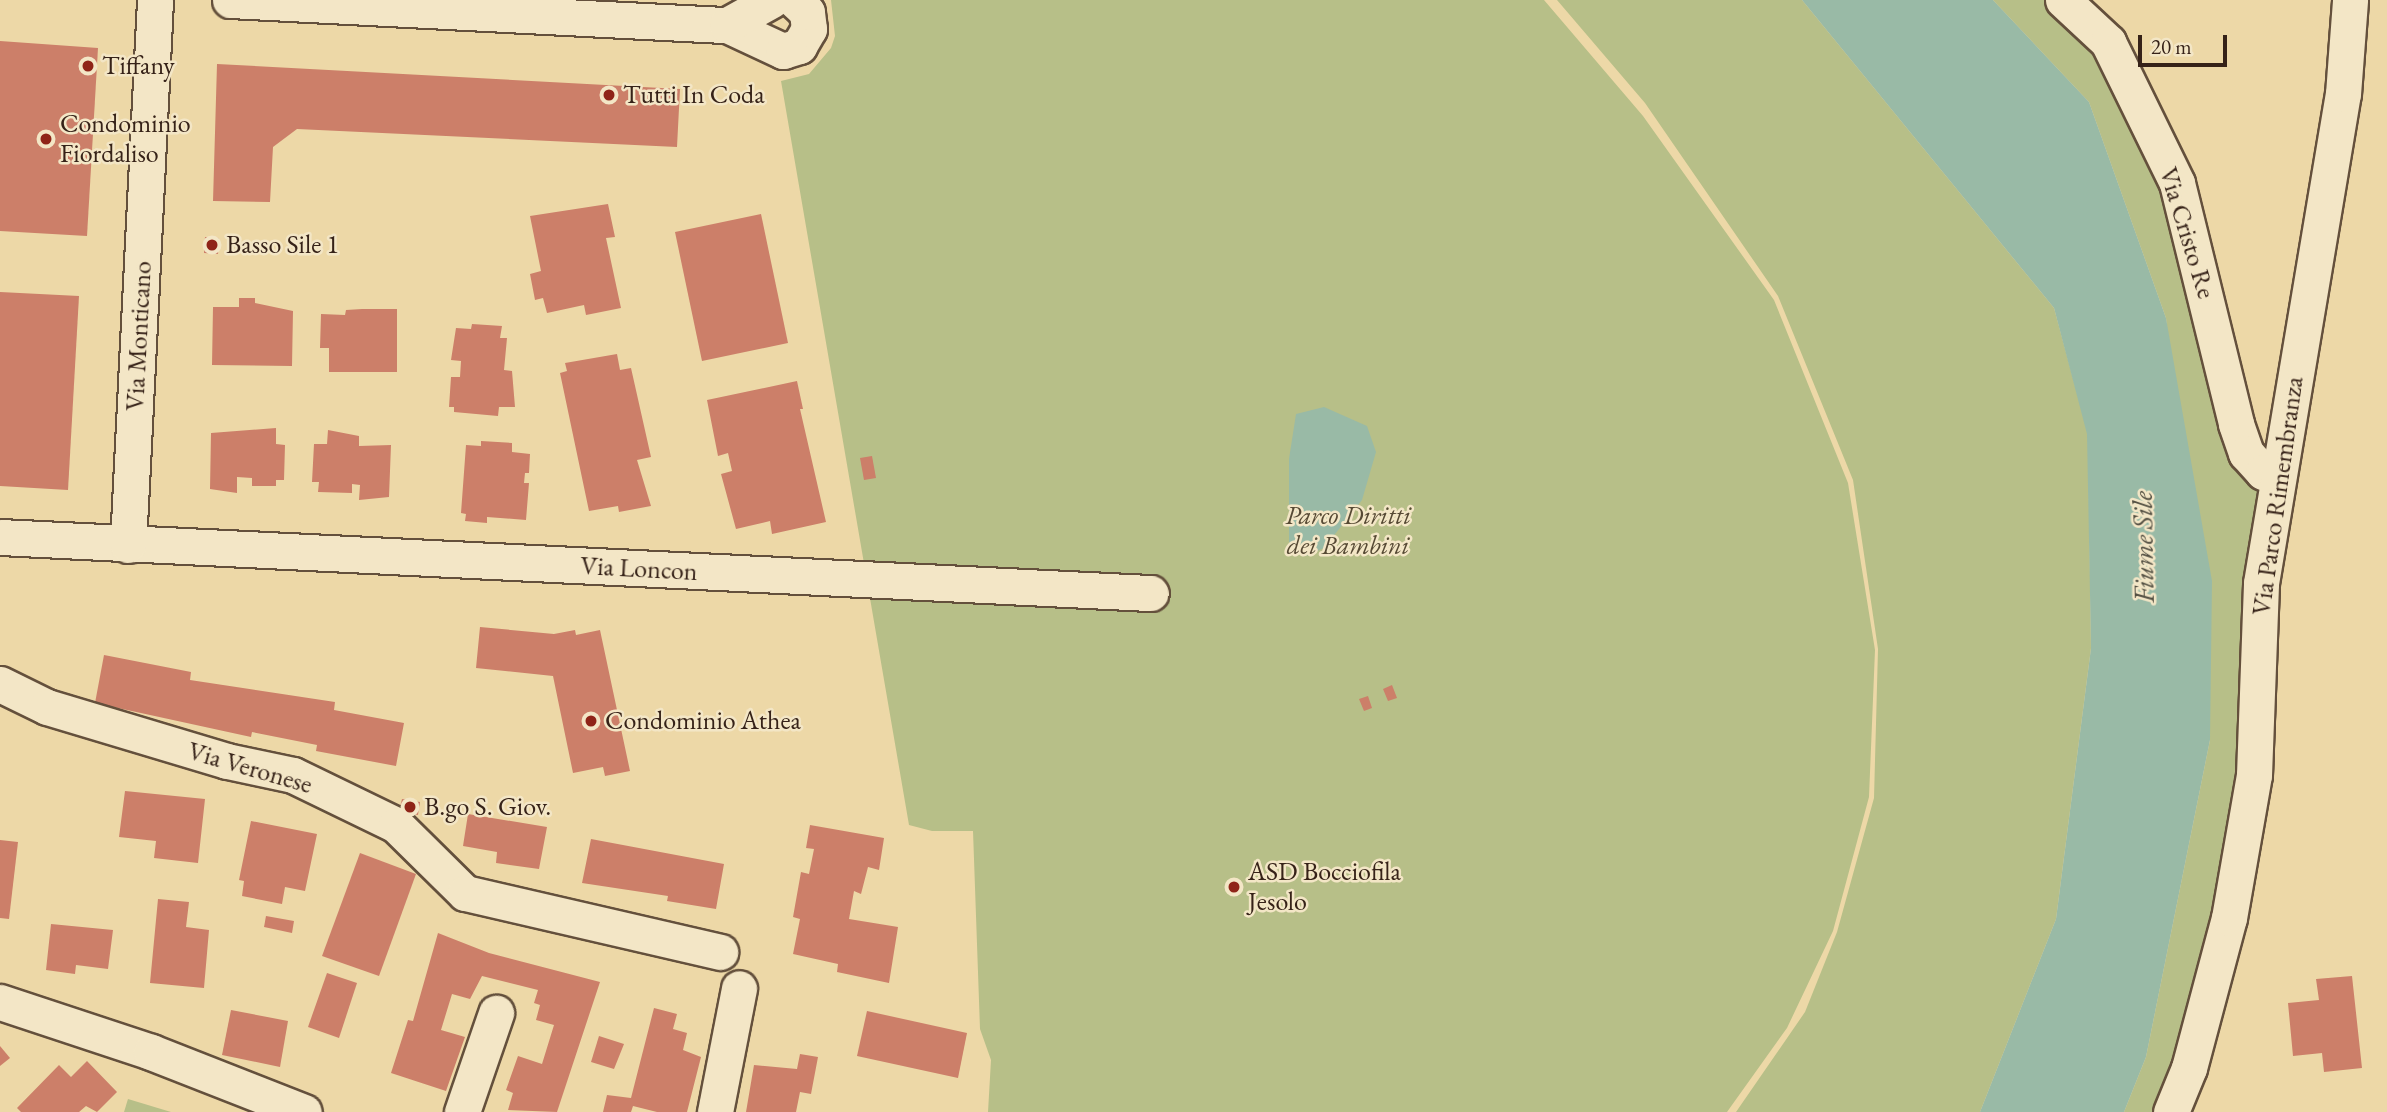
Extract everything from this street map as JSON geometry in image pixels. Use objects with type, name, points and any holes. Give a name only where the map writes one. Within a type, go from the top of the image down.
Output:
[{"type":"street","name":"Via Monticano","points":[[128,545],[155,0]]},
{"type":"street","points":[[230,0],[727,25],[774,50],[794,49],[807,36],[810,25],[807,12],[794,0]]},
{"type":"street","points":[[727,25],[772,0]]},
{"type":"street","name":"Via Cristo Re","points":[[2063,0],[2108,42],[2177,183],[2236,424],[2246,453],[2263,472],[2278,477]]},
{"type":"street","name":"Via Parco Rimembranza","points":[[2171,1112],[2189,1068],[2230,919],[2252,788],[2261,583],[2343,93],[2350,0]]},
{"type":"street","points":[[0,537],[128,545]]},
{"type":"street","name":"Via Loncon","points":[[128,545],[1151,593]]},
{"type":"street","name":"Via Veronese","points":[[0,684],[47,707],[227,761],[293,775],[396,825],[465,893],[720,952]]},
{"type":"street","points":[[715,1112],[739,988]]},
{"type":"street","points":[[0,1002],[151,1052],[304,1112]]},
{"type":"street","points":[[462,1112],[496,1013]]},
{"type":"green space","name":"Parco Diritti dei Bambini","points":[[831,0],[1544,0],[1643,116],[1774,300],[1848,483],[1875,650],[1869,797],[1833,931],[1787,1028],[1727,1112],[988,1112],[991,1060],[980,1029],[973,831],[932,831],[909,825],[781,81],[809,74],[831,48],[835,36]]},
{"type":"green space","points":[[1557,0],[1802,0],[2054,308],[2088,434],[2091,648],[2056,919],[1980,1112],[1736,1112],[1805,1012],[1837,932],[1874,798],[1878,649],[1853,480],[1778,296],[1645,103]]},
{"type":"green space","points":[[1993,0],[2063,0],[2108,42],[2263,472],[2254,775],[2171,1112],[2124,1112],[2146,1057],[2210,740],[2166,318],[2089,102]]},
{"type":"green space","points":[[128,1099],[171,1112],[124,1112]]},
{"type":"water","name":"Fiume Sile","points":[[1802,0],[1993,0],[2089,102],[2166,318],[2212,581],[2210,740],[2146,1057],[2124,1112],[1980,1112],[2056,919],[2091,648],[2087,434],[2054,308]]},
{"type":"water","points":[[1324,407],[1367,426],[1376,452],[1362,500],[1324,548],[1306,556],[1289,542],[1289,459],[1296,414]]},
{"type":"building","name":"Condominio Fiordaliso","points":[[0,41],[98,48],[87,236],[0,231]]},
{"type":"building","points":[[217,64],[680,89],[677,147],[297,129],[273,147],[270,202],[213,201]]},
{"type":"building","points":[[608,204],[615,237],[606,238],[621,308],[586,315],[584,305],[547,313],[543,298],[535,300],[530,274],[541,271],[530,216]]},
{"type":"building","points":[[761,214],[788,343],[702,361],[675,232]]},
{"type":"building","name":"Basso Sile 1","points":[[205,237],[219,238],[218,254],[204,253]]},
{"type":"building","points":[[0,292],[79,296],[68,490],[0,486]]},
{"type":"building","points":[[239,298],[255,298],[255,303],[293,311],[292,366],[212,365],[213,307],[239,307]]},
{"type":"building","points":[[397,309],[397,372],[329,372],[329,348],[320,348],[321,314],[345,315],[346,310]]},
{"type":"building","points":[[472,324],[502,326],[500,338],[507,338],[504,370],[512,371],[515,407],[499,407],[498,416],[454,412],[454,407],[449,407],[451,377],[460,377],[461,361],[451,360],[456,328],[471,329]]},
{"type":"building","points":[[617,354],[620,370],[631,368],[651,457],[637,460],[651,506],[619,512],[618,506],[589,511],[560,373],[567,371],[565,363]]},
{"type":"building","points":[[797,381],[803,409],[800,409],[826,522],[772,534],[770,521],[736,529],[721,474],[732,471],[728,453],[718,456],[707,400]]},
{"type":"building","points":[[276,428],[276,444],[285,445],[284,480],[276,480],[276,486],[252,486],[252,478],[237,477],[237,493],[210,489],[211,433]]},
{"type":"building","points":[[328,430],[359,436],[359,446],[391,445],[389,497],[359,500],[360,485],[352,484],[352,493],[318,492],[319,482],[312,482],[314,444],[327,444]]},
{"type":"building","points":[[481,441],[512,443],[512,452],[530,454],[529,473],[525,473],[524,483],[529,483],[526,520],[487,517],[487,523],[465,521],[466,514],[461,513],[466,445],[481,446]]},
{"type":"building","points":[[872,456],[876,478],[864,480],[860,458]]},
{"type":"building","name":"Condominio Athea","points":[[480,627],[554,634],[575,630],[576,635],[600,630],[630,771],[605,776],[603,767],[573,773],[553,676],[476,668]]},
{"type":"building","points":[[104,655],[191,672],[190,680],[335,702],[334,710],[404,723],[396,766],[316,751],[317,745],[252,732],[251,737],[95,703]]},
{"type":"building","points":[[1392,685],[1397,698],[1388,701],[1383,689]]},
{"type":"building","points":[[1368,696],[1372,708],[1364,711],[1359,699]]},
{"type":"building","points":[[125,791],[205,799],[198,863],[154,858],[156,841],[119,837]]},
{"type":"building","name":"B.go S. Giov.","points":[[402,799],[420,802],[418,815],[399,811]]},
{"type":"building","points":[[468,814],[547,827],[539,869],[496,863],[497,852],[463,846]]},
{"type":"building","points":[[251,821],[317,834],[305,891],[285,887],[282,904],[242,896],[244,881],[239,880]]},
{"type":"building","points":[[810,825],[884,838],[879,870],[868,867],[861,894],[854,891],[849,919],[898,927],[889,983],[837,972],[838,964],[793,954],[800,919],[793,917],[801,872],[809,874],[814,849],[806,848]]},
{"type":"building","points":[[591,839],[724,864],[716,909],[667,901],[668,896],[582,883]]},
{"type":"building","points":[[0,840],[18,842],[9,919],[0,918]]},
{"type":"building","points":[[360,853],[416,874],[379,976],[322,956]]},
{"type":"building","points":[[158,899],[189,902],[186,927],[209,930],[204,988],[150,983]]},
{"type":"building","points":[[266,916],[294,921],[292,933],[264,927]]},
{"type":"building","points":[[51,924],[113,930],[108,969],[76,965],[75,974],[46,970]]},
{"type":"building","points":[[438,933],[489,953],[600,982],[557,1112],[508,1110],[513,1093],[506,1090],[518,1056],[542,1064],[554,1025],[536,1020],[540,1005],[534,1003],[538,990],[482,976],[470,999],[452,994],[441,1030],[465,1037],[446,1091],[391,1073],[408,1020],[413,1021]]},
{"type":"building","points":[[327,973],[357,983],[339,1038],[308,1027]]},
{"type":"building","points":[[2352,976],[2362,1068],[2324,1072],[2322,1053],[2293,1056],[2288,1003],[2319,1000],[2316,979]]},
{"type":"building","points":[[654,1008],[677,1014],[673,1029],[687,1033],[683,1050],[701,1057],[687,1112],[657,1112],[633,1106],[631,1112],[603,1112],[607,1095],[631,1098]]},
{"type":"building","points":[[231,1010],[288,1021],[280,1067],[222,1055]]},
{"type":"building","points":[[867,1011],[967,1033],[958,1078],[857,1056]]},
{"type":"building","points":[[599,1036],[624,1044],[614,1069],[591,1062]]},
{"type":"building","points":[[0,1046],[10,1058],[0,1066]]},
{"type":"building","points":[[800,1054],[818,1057],[811,1094],[800,1092],[796,1112],[746,1112],[754,1065],[797,1069]]},
{"type":"building","points":[[87,1061],[117,1092],[97,1112],[86,1106],[79,1112],[21,1112],[17,1108],[59,1065],[71,1077]]},
{"type":"place","name":"Tiffany","points":[[88,66]]},
{"type":"place","name":"Tutti In Coda","points":[[609,95]]},
{"type":"place","name":"Condominio Fiordaliso","points":[[46,139]]},
{"type":"place","name":"Basso Sile 1","points":[[212,245]]},
{"type":"place","name":"Condominio Athea","points":[[591,721]]},
{"type":"place","name":"B.go S. Giov.","points":[[410,807]]},
{"type":"place","name":"ASD Bocciofila Jesolo","points":[[1234,887]]}]
